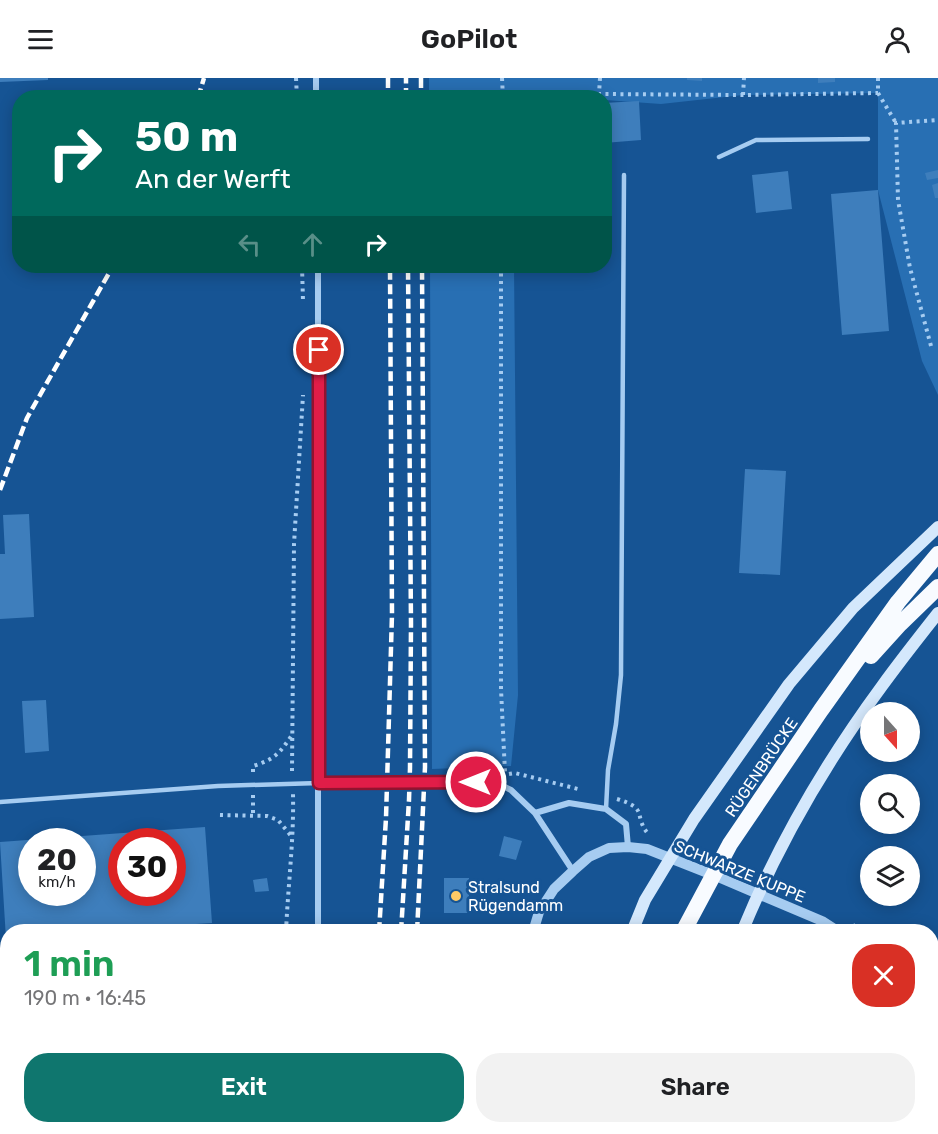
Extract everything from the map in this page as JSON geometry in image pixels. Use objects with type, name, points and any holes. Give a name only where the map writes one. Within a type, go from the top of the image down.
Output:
[{"type":"highway","points":[[821,710],[898,603],[938,555]]},
{"type":"highway","points":[[821,710],[900,624],[938,587]]},
{"type":"highway","name":"RÜGENBRÜCKE","points":[[687,924],[729,844],[821,710]]},
{"type":"main road","points":[[635,924],[645,900],[694,819],[789,684],[853,608],[938,527]]},
{"type":"main road","points":[[745,924],[758,892],[802,809],[837,752],[881,687],[938,613]]},
{"type":"street","points":[[318,273],[318,924]]},
{"type":"street","points":[[319,783],[476,782],[503,786],[511,790],[535,813],[573,871]]},
{"type":"street","points":[[535,813],[569,803],[606,809],[626,824],[628,847]]},
{"type":"street","name":"SCHWARZE KUPPE","points":[[535,924],[539,912],[554,889],[589,857],[609,848],[628,847],[647,849],[827,924]]},
{"type":"lane","points":[[719,157],[756,140],[868,139]]},
{"type":"lane","points":[[606,809],[608,770],[621,675],[624,175]]},
{"type":"lane","points":[[0,802],[218,786],[319,783]]},
{"type":"path","points":[[743,95],[744,78]]},
{"type":"path","points":[[878,78],[878,93],[896,123],[898,200],[910,268],[931,346]]},
{"type":"path","points":[[612,94],[878,93]]},
{"type":"path","points":[[896,123],[938,120]]},
{"type":"path","points":[[302,273],[303,312]]},
{"type":"path","points":[[501,273],[501,689],[505,775],[515,773],[606,796]]},
{"type":"path","points":[[286,924],[292,838],[294,544],[303,391]]},
{"type":"path","points":[[220,815],[267,816],[278,820],[292,838]]},
{"type":"shaded area","points":[[429,78],[938,78],[938,395],[922,361],[878,190],[878,93],[743,95],[661,104],[612,100],[612,90],[429,90]]},
{"type":"shaded area","points":[[430,273],[514,273],[518,695],[511,766],[432,769]]},
{"type":"building","points":[[0,78],[48,78],[48,80],[0,82]]},
{"type":"building","points":[[687,78],[702,78],[702,81],[687,80]]},
{"type":"building","points":[[818,78],[835,78],[835,82],[818,83]]},
{"type":"building","points":[[639,101],[641,140],[612,142],[612,103]]},
{"type":"building","points":[[938,170],[938,178],[927,180],[925,173]]},
{"type":"building","points":[[788,171],[792,209],[756,213],[752,175]]},
{"type":"building","points":[[938,183],[938,198],[935,198],[932,185]]},
{"type":"building","points":[[878,190],[889,331],[842,335],[831,194]]},
{"type":"building","points":[[745,469],[786,471],[780,575],[739,573]]},
{"type":"building","points":[[29,514],[34,617],[0,619],[0,554],[5,554],[3,515]]},
{"type":"building","points":[[46,700],[49,751],[25,753],[22,701]]},
{"type":"building","points":[[205,827],[212,923],[5,924],[0,842],[18,841],[18,906],[96,906],[96,835],[108,834],[108,906],[186,906],[186,828]]},
{"type":"building","points":[[504,836],[522,841],[516,860],[499,856]]},
{"type":"building","points":[[267,878],[269,891],[255,892],[253,880]]},
{"type":"building","name":"Stralsund Rügendamm","points":[[444,878],[469,878],[469,913],[444,913]]},
{"type":"railway","points":[[200,90],[204,78]]},
{"type":"railway","points":[[388,78],[388,90]]},
{"type":"railway","points":[[406,78],[406,90]]},
{"type":"railway","points":[[421,78],[421,90]]},
{"type":"railway","points":[[0,490],[27,418],[109,273]]},
{"type":"railway","points":[[379,924],[386,818],[392,614],[390,273]]},
{"type":"railway","points":[[401,924],[410,768],[408,273]]},
{"type":"railway","points":[[417,924],[425,767],[422,273]]},
{"type":"place","name":"Stralsund Rügendamm","points":[[456,896]]},
{"type":"route","points":[[319,350],[319,783],[476,782]]}]
